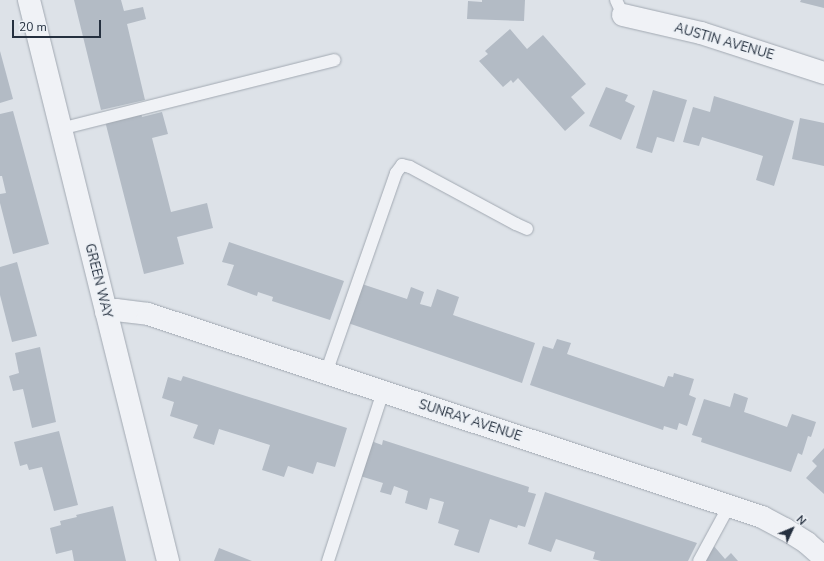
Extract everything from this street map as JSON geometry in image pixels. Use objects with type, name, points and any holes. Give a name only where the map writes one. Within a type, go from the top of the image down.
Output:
[{"type":"street","name":"GREEN WAY","points":[[29,0],[168,561]]},
{"type":"street","name":"AUSTIN AVENUE","points":[[619,8],[824,73]]},
{"type":"street","name":"SUNRAY AVENUE","points":[[106,312],[116,310],[148,314],[762,517],[785,528],[824,558]]},
{"type":"lane","points":[[60,129],[334,60]]},
{"type":"lane","points":[[326,373],[393,181],[402,165],[410,167],[516,224],[527,228]]},
{"type":"lane","points":[[328,561],[383,392]]},
{"type":"lane","points":[[699,561],[729,506]]},
{"type":"building","points":[[74,0],[121,0],[124,11],[143,7],[146,19],[127,24],[145,100],[101,110]]},
{"type":"building","points":[[482,0],[525,0],[524,21],[467,19],[468,1],[482,2]]},
{"type":"building","points":[[801,0],[824,0],[824,8],[800,2]]},
{"type":"building","points":[[510,29],[527,49],[543,35],[586,84],[571,97],[585,113],[565,131],[518,78],[513,83],[511,80],[503,87],[479,61],[488,54],[485,51]]},
{"type":"building","points":[[0,51],[13,99],[0,103]]},
{"type":"building","points":[[606,87],[628,95],[625,101],[635,106],[621,140],[589,126]]},
{"type":"building","points":[[653,90],[687,100],[674,142],[657,137],[652,153],[636,148]]},
{"type":"building","points":[[714,96],[794,121],[774,186],[756,180],[763,156],[702,137],[699,146],[683,142],[693,107],[710,112]]},
{"type":"building","points":[[13,111],[49,244],[13,254],[0,203],[0,194],[6,193],[2,176],[0,176],[0,114]]},
{"type":"building","points":[[141,112],[142,117],[162,112],[168,134],[152,138],[171,212],[207,203],[213,228],[177,237],[184,264],[144,274],[105,121]]},
{"type":"building","points":[[800,118],[824,123],[824,166],[792,159]]},
{"type":"building","points":[[229,242],[344,281],[330,320],[272,301],[273,297],[258,292],[257,296],[227,285],[234,265],[222,262]]},
{"type":"building","points":[[17,262],[37,336],[12,342],[0,295],[0,267]]},
{"type":"building","points":[[362,284],[407,299],[411,287],[424,292],[420,304],[431,307],[437,289],[459,297],[453,315],[535,343],[522,383],[348,323]]},
{"type":"building","points":[[557,339],[571,343],[567,354],[664,387],[668,376],[673,377],[674,373],[694,379],[689,395],[696,398],[687,426],[679,423],[677,430],[664,426],[663,430],[530,385],[543,346],[553,349]]},
{"type":"building","points":[[40,347],[56,422],[32,428],[23,389],[13,391],[9,376],[19,373],[15,353]]},
{"type":"building","points":[[183,376],[347,428],[335,467],[317,462],[313,474],[288,466],[284,477],[262,470],[270,445],[219,429],[214,445],[193,438],[198,425],[170,416],[174,402],[162,398],[168,377],[181,381]]},
{"type":"building","points":[[734,393],[748,398],[744,412],[787,427],[792,414],[816,422],[811,437],[808,436],[802,455],[798,453],[791,472],[701,442],[702,438],[692,435],[704,399],[730,407]]},
{"type":"building","points":[[59,431],[78,505],[54,511],[42,467],[29,470],[27,464],[20,466],[14,442]]},
{"type":"building","points":[[383,440],[529,487],[528,492],[536,494],[525,527],[518,525],[517,528],[490,519],[479,553],[454,545],[459,530],[438,523],[444,502],[430,498],[427,510],[405,503],[408,491],[394,486],[391,495],[380,492],[383,483],[360,476],[371,441],[382,445]]},
{"type":"building","points":[[824,448],[824,494],[806,478],[817,466],[812,461]]},
{"type":"building","points":[[545,492],[697,543],[688,561],[601,561],[593,559],[595,552],[556,539],[551,552],[528,544]]},
{"type":"building","points":[[113,506],[126,561],[74,561],[72,550],[56,554],[50,528],[61,525],[60,521],[77,517],[76,515]]},
{"type":"building","points":[[713,545],[725,559],[731,553],[738,561],[704,561]]},
{"type":"building","points":[[219,548],[252,561],[214,561]]}]
